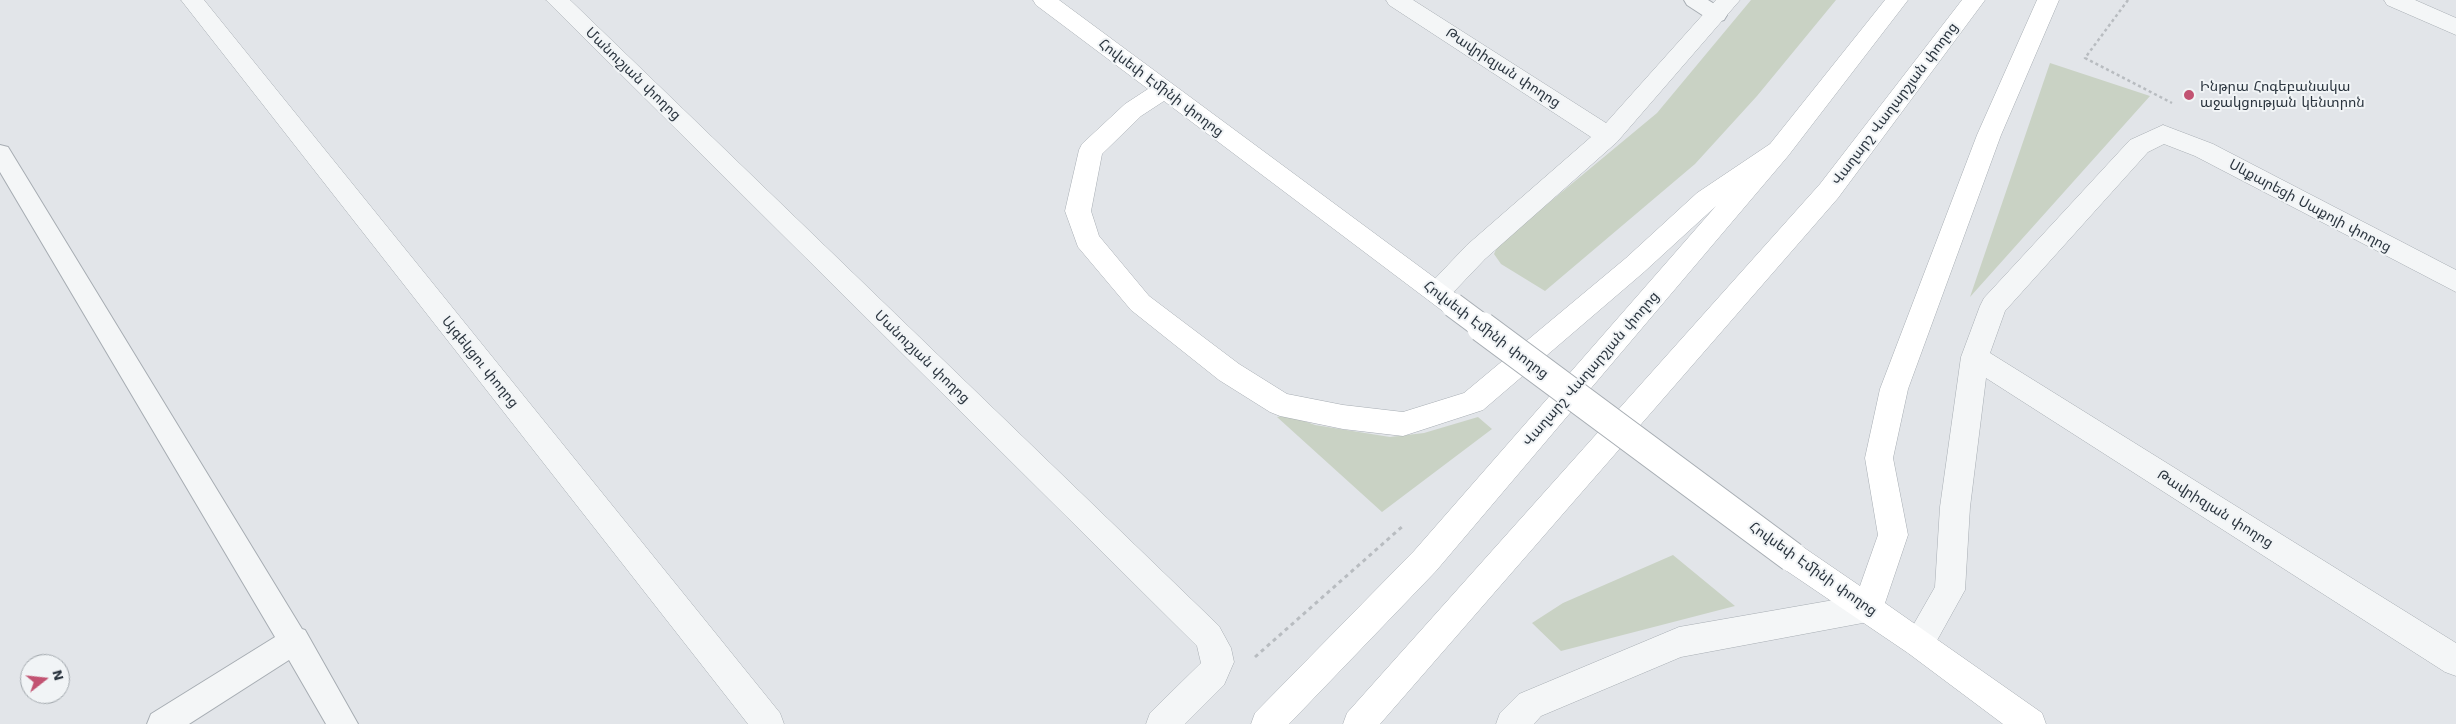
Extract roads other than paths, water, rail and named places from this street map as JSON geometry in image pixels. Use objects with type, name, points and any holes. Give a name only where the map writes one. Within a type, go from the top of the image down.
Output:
[{"type":"main road","name":"Հովսեփ Էմինի փողոց","points":[[1044,0],[1792,557],[1868,608],[2030,724]]},
{"type":"main road","name":"Վաղարշ Վաղարշյան փողոց","points":[[1267,724],[1425,561],[1780,150],[1897,0]]},
{"type":"main road","name":"Վաղարշ Վաղարշյան փողոց","points":[[1359,724],[1829,191],[1974,0]]},
{"type":"main road","points":[[1868,608],[1893,535],[1879,458],[1894,389],[1989,135],[2048,0]]},
{"type":"main road","points":[[1164,90],[1133,110],[1091,150],[1078,211],[1087,240],[1140,303],[1229,372],[1280,404],[1343,417],[1403,424],[1473,402],[1635,265],[1706,200],[1780,150]]},
{"type":"street","name":"Այգեկցու փողոց","points":[[192,0],[768,724]]},
{"type":"street","name":"Մանուշյան փողոց","points":[[557,0],[1208,636],[1218,662],[1213,674],[1162,724]]},
{"type":"street","name":"Թավրիզյան փողոց","points":[[1397,0],[1608,136]]},
{"type":"street","points":[[2396,0],[2456,27]]},
{"type":"street","points":[[1445,299],[1476,252],[1608,136],[1693,38],[1723,7]]},
{"type":"street","name":"Սևքարեցի Սաքոյի փողոց","points":[[1975,357],[1993,306],[2139,146],[2163,134],[2204,150],[2456,282]]},
{"type":"street","name":"Թավրիզյան փողոց","points":[[1975,357],[2456,661]]},
{"type":"street","points":[[1919,644],[1950,590],[1955,507],[1975,357]]},
{"type":"street","points":[[1512,724],[1530,705],[1679,642],[1868,608]]},
{"type":"lane","points":[[1694,0],[1723,7]]},
{"type":"lane","points":[[4,168],[295,640],[344,724]]},
{"type":"lane","points":[[162,724],[295,640]]},
{"type":"place","name":"Ինթրա Հոգեբանակա աջակցության կենտրոն","points":[[2189,95]]}]
